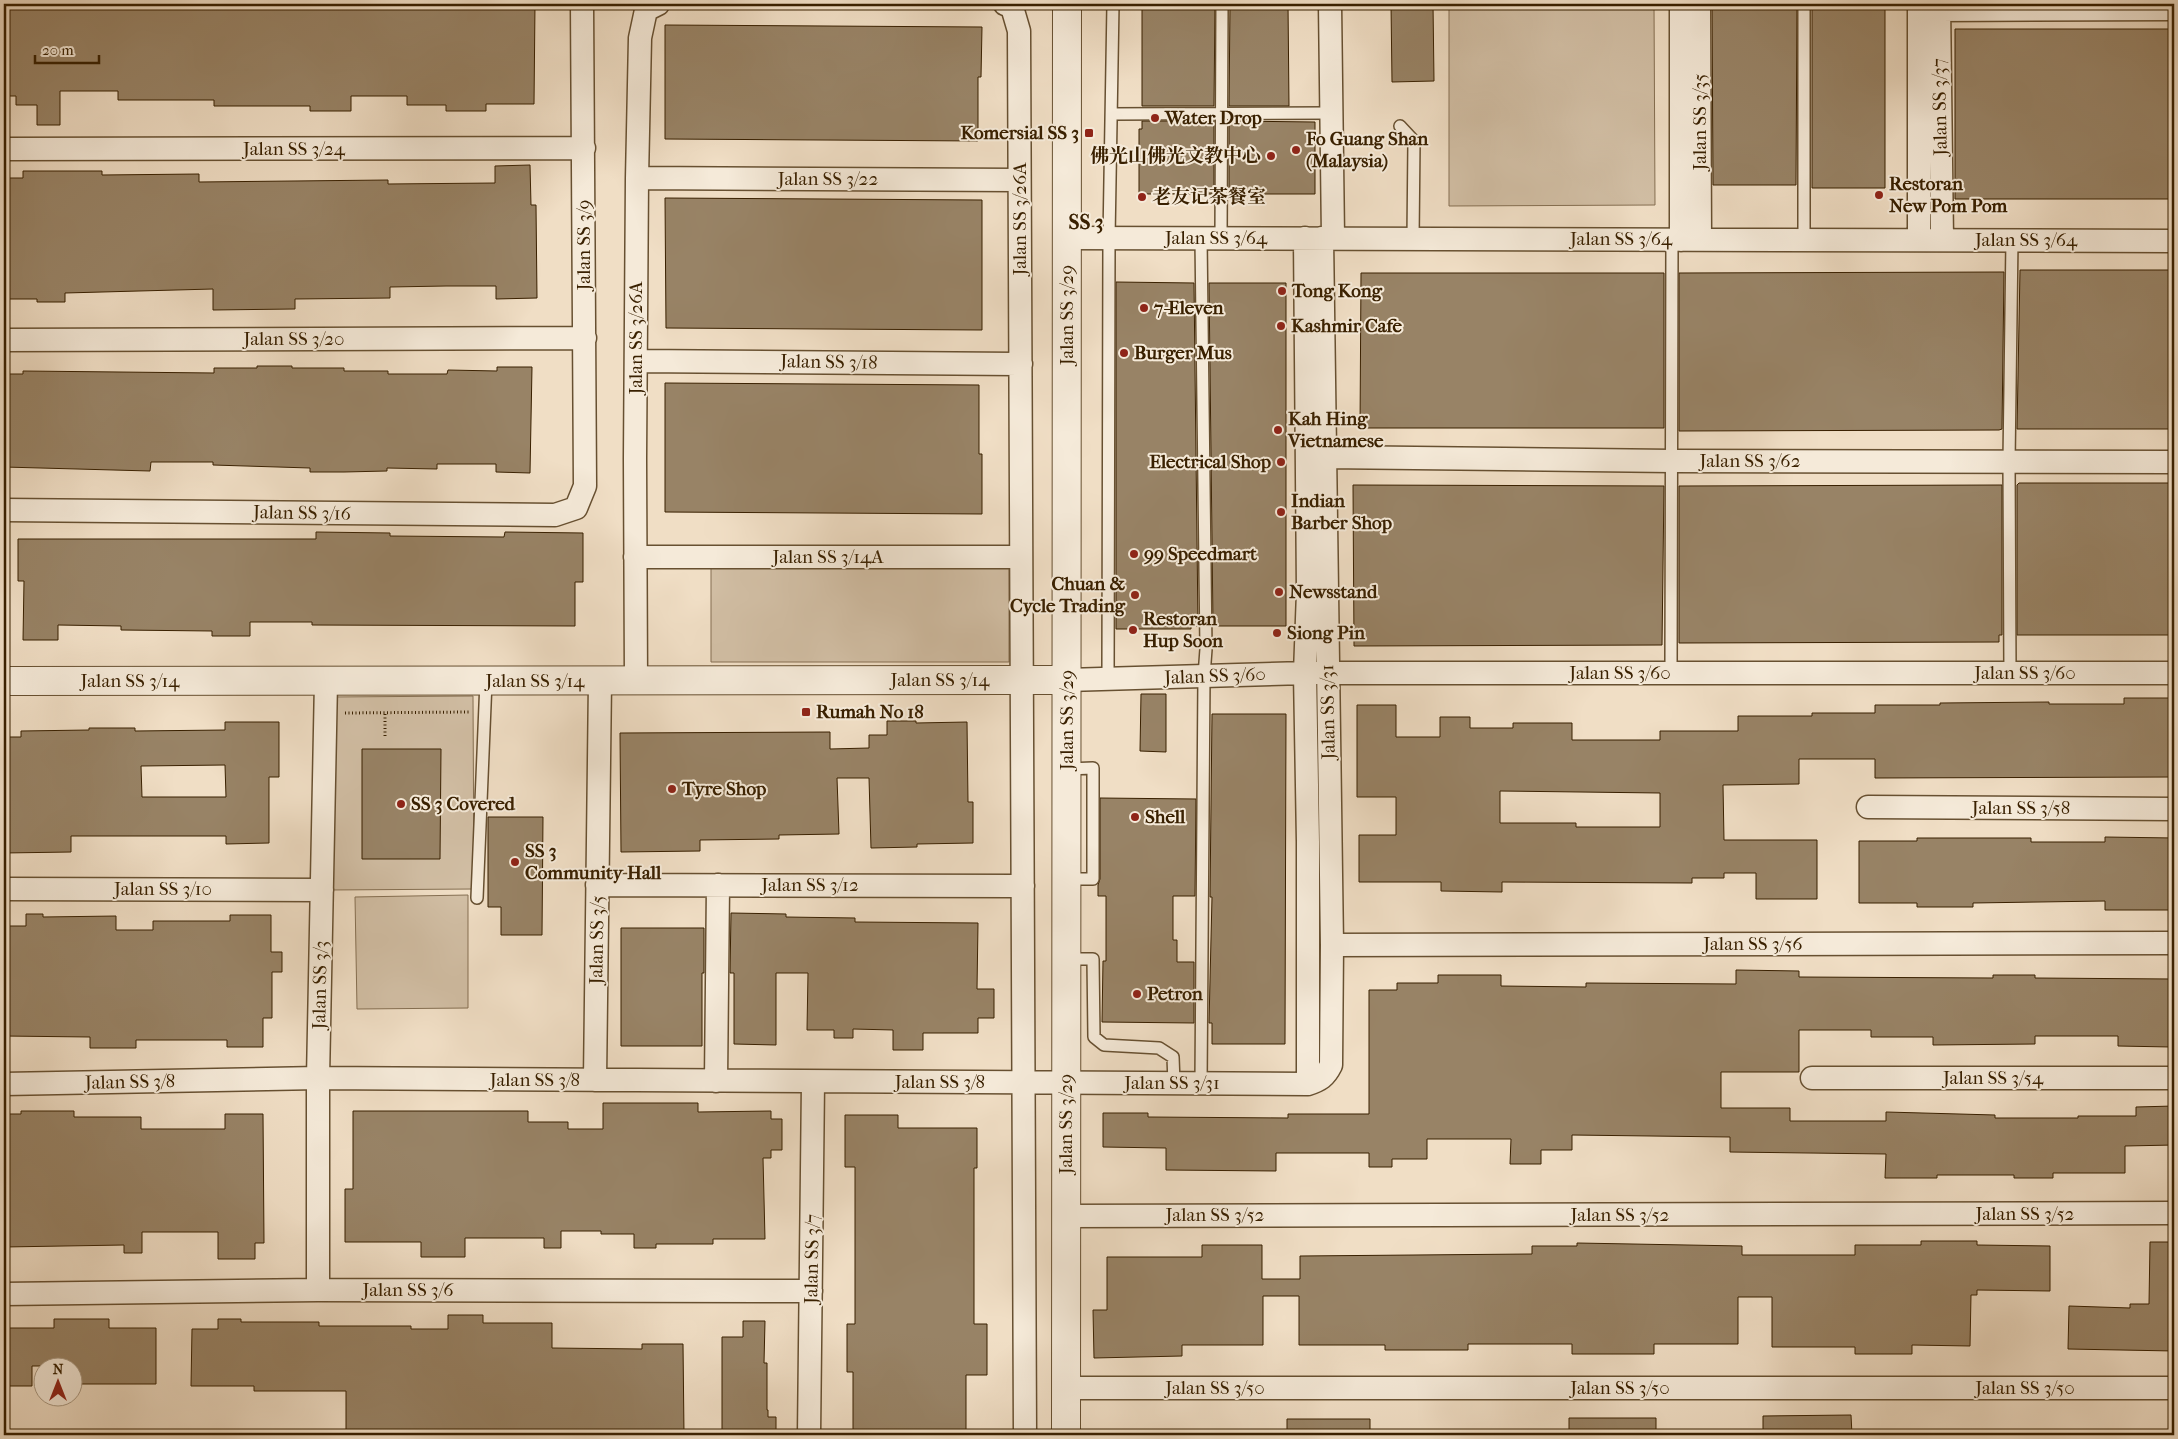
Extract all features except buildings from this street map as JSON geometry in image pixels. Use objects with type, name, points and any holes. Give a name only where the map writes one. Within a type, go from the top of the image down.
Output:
[{"type":"street","name":"Jalan SS 3/9","points":[[582,4],[586,486]]},
{"type":"street","name":"Jalan SS 3/26A","points":[[636,681],[637,178],[640,38],[646,10],[658,4]]},
{"type":"street","name":"Jalan SS 3/26A","points":[[1005,4],[1012,7],[1019,31],[1025,1435]]},
{"type":"street","name":"Jalan SS 3/29","points":[[1066,1435],[1067,4]]},
{"type":"street","points":[[1320,239],[1330,114],[1330,4]]},
{"type":"street","name":"Jalan SS 3/35","points":[[1681,4],[1685,240]]},
{"type":"street","name":"Jalan SS 3/35","points":[[1685,240],[1699,4]]},
{"type":"street","points":[[1932,6],[2174,9]]},
{"type":"street","name":"Jalan SS 3/37","points":[[1919,240],[1932,6]]},
{"type":"street","name":"Jalan SS 3/37","points":[[1932,6],[1942,240]]},
{"type":"street","name":"Jalan SS 3/24","points":[[4,149],[584,148]]},
{"type":"street","name":"Jalan SS 3/22","points":[[637,178],[1020,180]]},
{"type":"street","name":"Jalan SS 3/64","points":[[1067,238],[2174,240]]},
{"type":"street","name":"Jalan SS 3/31","points":[[1066,1083],[1308,1084],[1320,1080],[1326,1075],[1331,1066],[1332,945],[1327,673],[1326,457],[1320,239]]},
{"type":"street","name":"Jalan SS 3/31","points":[[1308,1084],[1308,852],[1305,673],[1320,239]]},
{"type":"street","name":"Jalan SS 3/20","points":[[4,340],[585,338]]},
{"type":"street","name":"Jalan SS 3/18","points":[[637,361],[1020,364]]},
{"type":"street","name":"Jalan SS 3/62","points":[[1326,457],[1672,461],[2174,462]]},
{"type":"street","name":"Jalan SS 3/16","points":[[4,510],[555,515],[576,508],[586,486]]},
{"type":"street","name":"Jalan SS 3/14A","points":[[635,558],[1021,557]]},
{"type":"street","name":"Jalan SS 3/60","points":[[1067,680],[1305,673],[2174,673]]},
{"type":"street","name":"Jalan SS 3/14","points":[[4,681],[1067,680]]},
{"type":"street","name":"Jalan SS 3/3","points":[[318,1290],[318,1078],[326,681]]},
{"type":"street","name":"Jalan SS 3/5","points":[[595,1080],[600,681]]},
{"type":"street","name":"Jalan SS 3/58","points":[[1868,807],[2174,809]]},
{"type":"street","name":"Jalan SS 3/12","points":[[598,885],[1023,886]]},
{"type":"street","points":[[716,1081],[718,885]]},
{"type":"street","name":"Jalan SS 3/10","points":[[4,889],[322,890]]},
{"type":"street","name":"Jalan SS 3/56","points":[[1332,945],[2174,943]]},
{"type":"street","name":"Jalan SS 3/8","points":[[4,1084],[318,1078],[1066,1083]]},
{"type":"street","name":"Jalan SS 3/54","points":[[1812,1078],[2174,1078]]},
{"type":"street","name":"Jalan SS 3/7","points":[[810,1435],[813,1082]]},
{"type":"street","name":"Jalan SS 3/52","points":[[1066,1216],[2174,1214]]},
{"type":"street","name":"Jalan SS 3/6","points":[[4,1294],[318,1290],[812,1291]]},
{"type":"street","name":"Jalan SS 3/50","points":[[1066,1388],[2174,1388]]},
{"type":"lane","points":[[1108,679],[1109,238],[1113,4]]},
{"type":"lane","points":[[1201,1083],[1204,676],[1206,649],[1211,238],[1223,114],[1222,4]]},
{"type":"lane","points":[[1804,4],[1804,240]]},
{"type":"lane","points":[[1112,114],[1330,114]]},
{"type":"lane","points":[[1400,126],[1414,141],[1413,239]]},
{"type":"lane","points":[[1671,673],[1672,461],[1685,240]]},
{"type":"lane","points":[[2010,673],[2009,462],[2012,240]]},
{"type":"lane","points":[[477,898],[483,712],[486,681]]},
{"type":"lane","points":[[1066,959],[1093,959],[1093,1022],[1094,1037],[1097,1041],[1104,1045],[1159,1048],[1166,1051],[1172,1057],[1174,1083]]},
{"type":"path","points":[[385,712],[385,736]]},
{"type":"path","points":[[325,714],[483,712]]},
{"type":"shaded area","points":[[1449,4],[1654,4],[1655,205],[1449,206]]},
{"type":"shaded area","points":[[711,565],[1009,565],[1009,662],[711,662]]},
{"type":"shaded area","points":[[473,696],[474,889],[329,890],[328,697]]},
{"type":"shaded area","points":[[468,895],[468,1008],[357,1009],[355,897]]},
{"type":"place","name":"Water Drop","points":[[1155,118]]},
{"type":"place","name":"Komersial SS 3","points":[[1089,133]]},
{"type":"place","name":"Fo Guang Shan (Malaysia)","points":[[1296,150]]},
{"type":"place","name":"佛光山佛光文教中心","points":[[1271,156]]},
{"type":"place","name":"Restoran New Pom Pom","points":[[1879,195]]},
{"type":"place","name":"老友记茶餐室","points":[[1142,197]]},
{"type":"place","name":"Tong Kong","points":[[1282,291]]},
{"type":"place","name":"7-Eleven","points":[[1144,308]]},
{"type":"place","name":"Kashmir Cafe","points":[[1281,326]]},
{"type":"place","name":"Burger Mus","points":[[1124,353]]},
{"type":"place","name":"Kah Hing Vietnamese","points":[[1278,430]]},
{"type":"place","name":"Electrical Shop","points":[[1281,462]]},
{"type":"place","name":"Indian Barber Shop","points":[[1281,512]]},
{"type":"place","name":"99 Speedmart","points":[[1134,554]]},
{"type":"place","name":"Newsstand","points":[[1279,592]]},
{"type":"place","name":"Chuan & Cycle Trading","points":[[1135,595]]},
{"type":"place","name":"Restoran Hup Soon","points":[[1133,630]]},
{"type":"place","name":"Siong Pin","points":[[1277,633]]},
{"type":"place","name":"Rumah No 18","points":[[806,712]]},
{"type":"place","name":"Tyre Shop","points":[[672,789]]},
{"type":"place","name":"SS 3 Covered","points":[[401,804]]},
{"type":"place","name":"Shell","points":[[1135,817]]},
{"type":"place","name":"SS 3 Community Hall","points":[[515,862]]},
{"type":"place","name":"Petron","points":[[1137,994]]},
{"type":"district","name":"SS 3","points":[[1086,222]]}]
